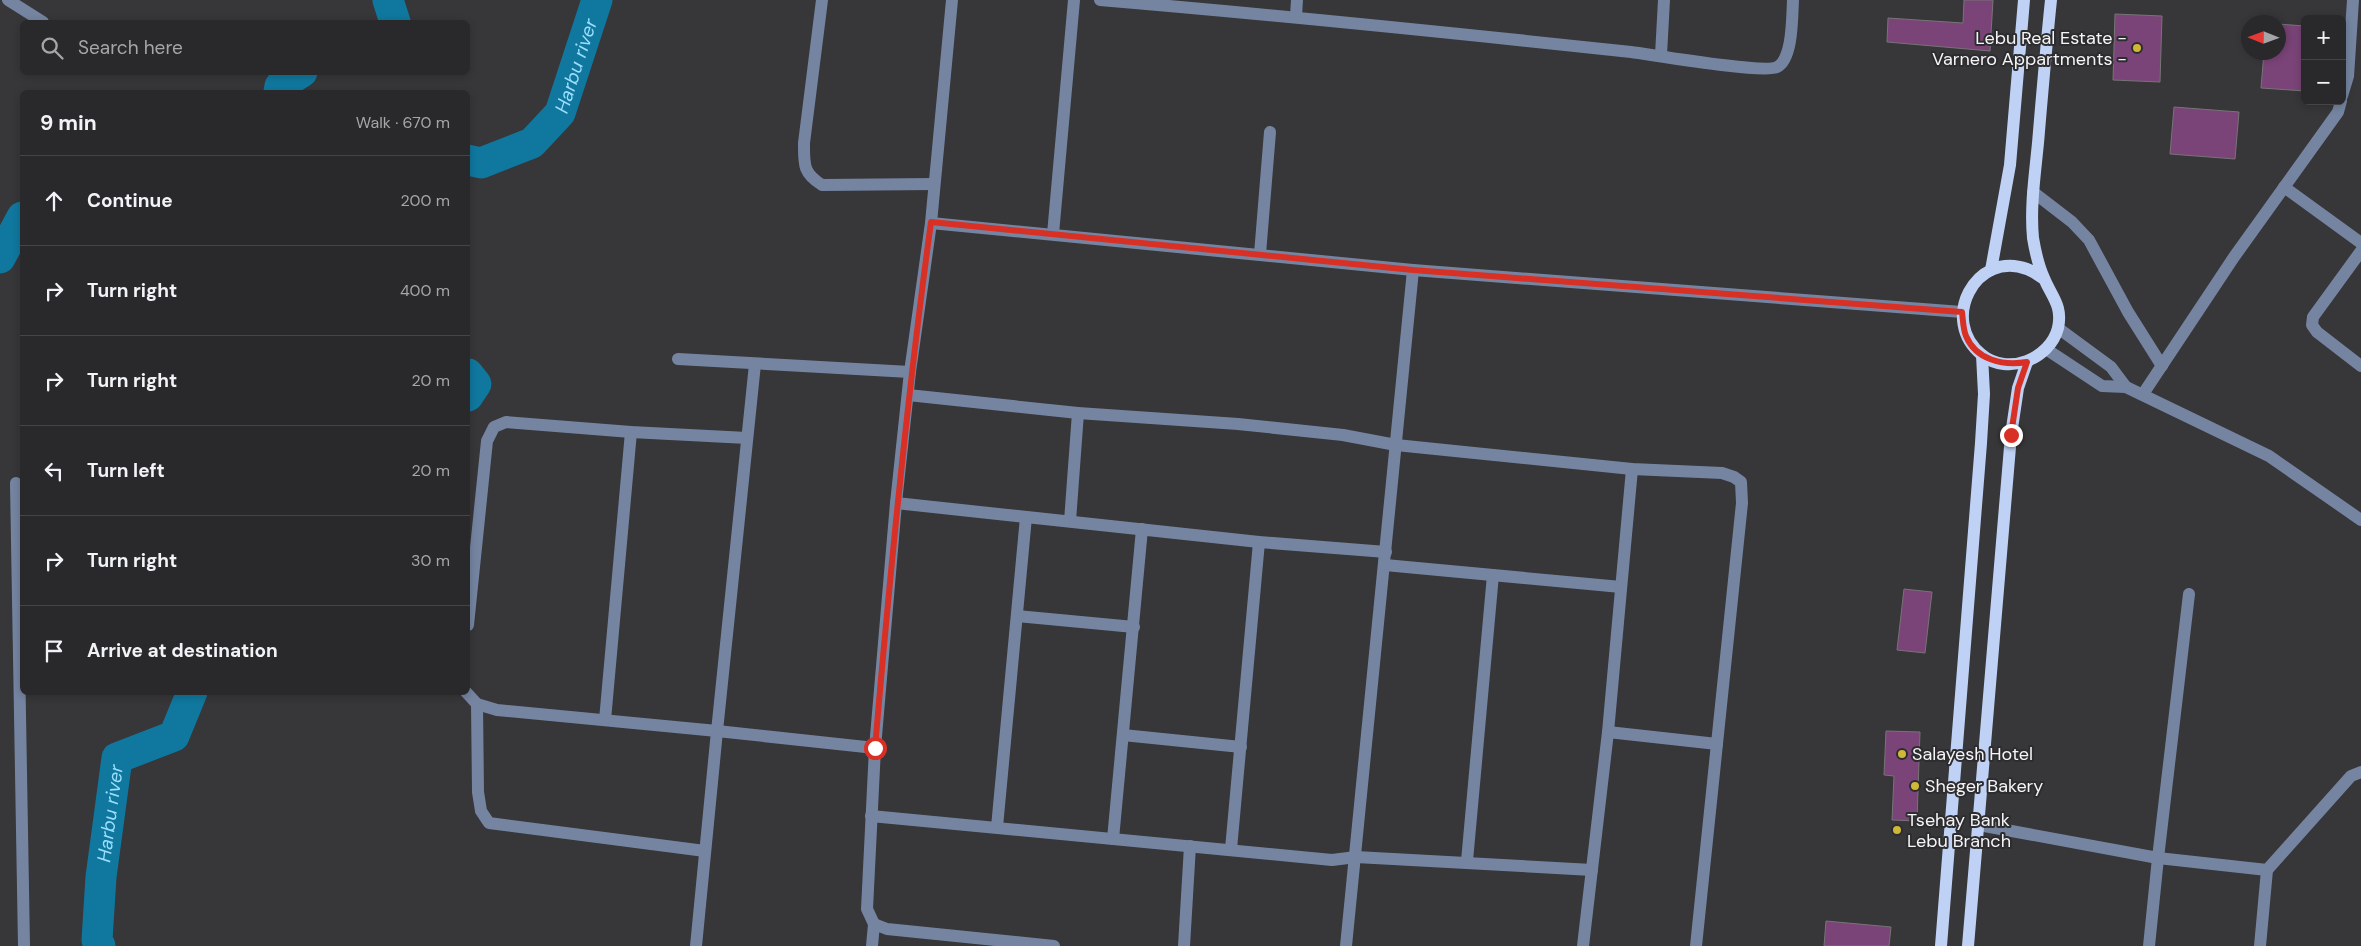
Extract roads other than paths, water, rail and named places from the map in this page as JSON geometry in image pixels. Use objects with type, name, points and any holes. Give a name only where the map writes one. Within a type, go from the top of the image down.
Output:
[{"type":"main road","points":[[1991,270],[2010,165],[2024,0]]},
{"type":"main road","points":[[2044,279],[2028,269],[2009,266],[1991,270],[1976,280],[1966,295],[1962,312],[1966,336],[1982,355],[1996,362],[2011,364],[2027,362],[2046,349],[2058,328],[2058,301],[2044,279],[2033,239],[2033,192],[2051,0]]},
{"type":"main road","points":[[1941,946],[1981,443],[1984,394],[1982,355]]},
{"type":"main road","points":[[1968,946],[2011,435],[2018,388],[2027,362]]},
{"type":"street","points":[[8,0],[40,20]]},
{"type":"street","points":[[822,0],[804,143],[804,163],[809,177],[822,185],[934,184]]},
{"type":"street","points":[[872,946],[874,924],[867,909],[875,748],[896,503],[910,372],[931,222],[952,0]]},
{"type":"street","points":[[1052,234],[1074,0]]},
{"type":"street","points":[[1100,0],[1296,16],[1661,55],[1758,69],[1775,68],[1784,63],[1789,50],[1793,0]]},
{"type":"street","points":[[1296,16],[1297,0]]},
{"type":"street","points":[[1661,55],[1664,0]]},
{"type":"street","points":[[2346,83],[2353,0]]},
{"type":"street","points":[[2143,394],[2284,187],[2338,112],[2340,105]]},
{"type":"street","points":[[1260,254],[1270,132]]},
{"type":"street","points":[[2284,187],[2361,243]]},
{"type":"street","points":[[2033,192],[2072,222],[2089,240],[2128,312],[2162,366]]},
{"type":"street","points":[[931,222],[1413,270],[1962,312]]},
{"type":"street","points":[[2361,251],[2312,316],[2312,325],[2318,332],[2361,366]]},
{"type":"street","points":[[1346,946],[1413,270]]},
{"type":"street","points":[[2058,328],[2111,367],[2126,387]]},
{"type":"street","points":[[2046,349],[2102,386],[2126,387],[2143,394],[2269,456],[2361,520]]},
{"type":"street","points":[[678,359],[910,372]]},
{"type":"street","points":[[696,946],[755,364]]},
{"type":"street","points":[[908,395],[1078,413],[1238,424],[1343,435],[1396,446],[1632,468],[1722,473],[1734,477],[1740,482],[1742,503],[1696,946]]},
{"type":"street","points":[[1070,521],[1078,413]]},
{"type":"street","points":[[470,606],[487,441],[494,427],[506,422],[631,432],[747,438]]},
{"type":"street","points":[[605,720],[631,432]]},
{"type":"street","points":[[1583,946],[1608,732],[1632,468]]},
{"type":"street","points":[[16,484],[24,946]]},
{"type":"street","points":[[896,503],[1259,542],[1386,552]]},
{"type":"street","points":[[997,827],[1026,517]]},
{"type":"street","points":[[1113,839],[1142,529]]},
{"type":"street","points":[[1231,850],[1259,542]]},
{"type":"street","points":[[1385,566],[1621,587]]},
{"type":"street","points":[[1467,861],[1493,575]]},
{"type":"street","points":[[2150,946],[2158,858],[2189,594]]},
{"type":"street","points":[[1017,616],[1134,627]]},
{"type":"street","points":[[469,695],[477,704],[497,710],[875,748]]},
{"type":"street","points":[[477,704],[478,792],[481,811],[489,823],[705,851]]},
{"type":"street","points":[[1608,732],[1718,744]]},
{"type":"street","points":[[1123,735],[1240,747]]},
{"type":"street","points":[[2260,946],[2267,870],[2351,776],[2361,772]]},
{"type":"street","points":[[871,816],[1332,860],[1356,857],[1467,861],[1592,870]]},
{"type":"street","points":[[1979,825],[2158,858],[2267,870]]},
{"type":"street","points":[[1184,946],[1190,846]]},
{"type":"street","points":[[874,924],[887,929],[996,943],[1054,946]]},
{"type":"waterway","points":[[388,0],[394,20]]},
{"type":"waterway","name":"Harbu river","points":[[470,160],[481,163],[532,143],[560,113],[597,0]]},
{"type":"waterway","points":[[279,90],[280,86],[297,75]]},
{"type":"waterway","points":[[0,258],[20,221]]},
{"type":"waterway","name":"Harbu river","points":[[470,376],[476,384],[470,393]]},
{"type":"waterway","name":"Harbu river","points":[[100,946],[97,940],[101,877],[117,758],[174,736],[191,695]]},
{"type":"place","name":"Lebu Real Estate - Varnero Appartments -","points":[[2137,48]]},
{"type":"place","name":"Salayesh Hotel","points":[[1902,754]]},
{"type":"place","name":"Sheger Bakery","points":[[1915,786]]},
{"type":"place","name":"Tsehay Bank Lebu Branch","points":[[1897,830]]}]
